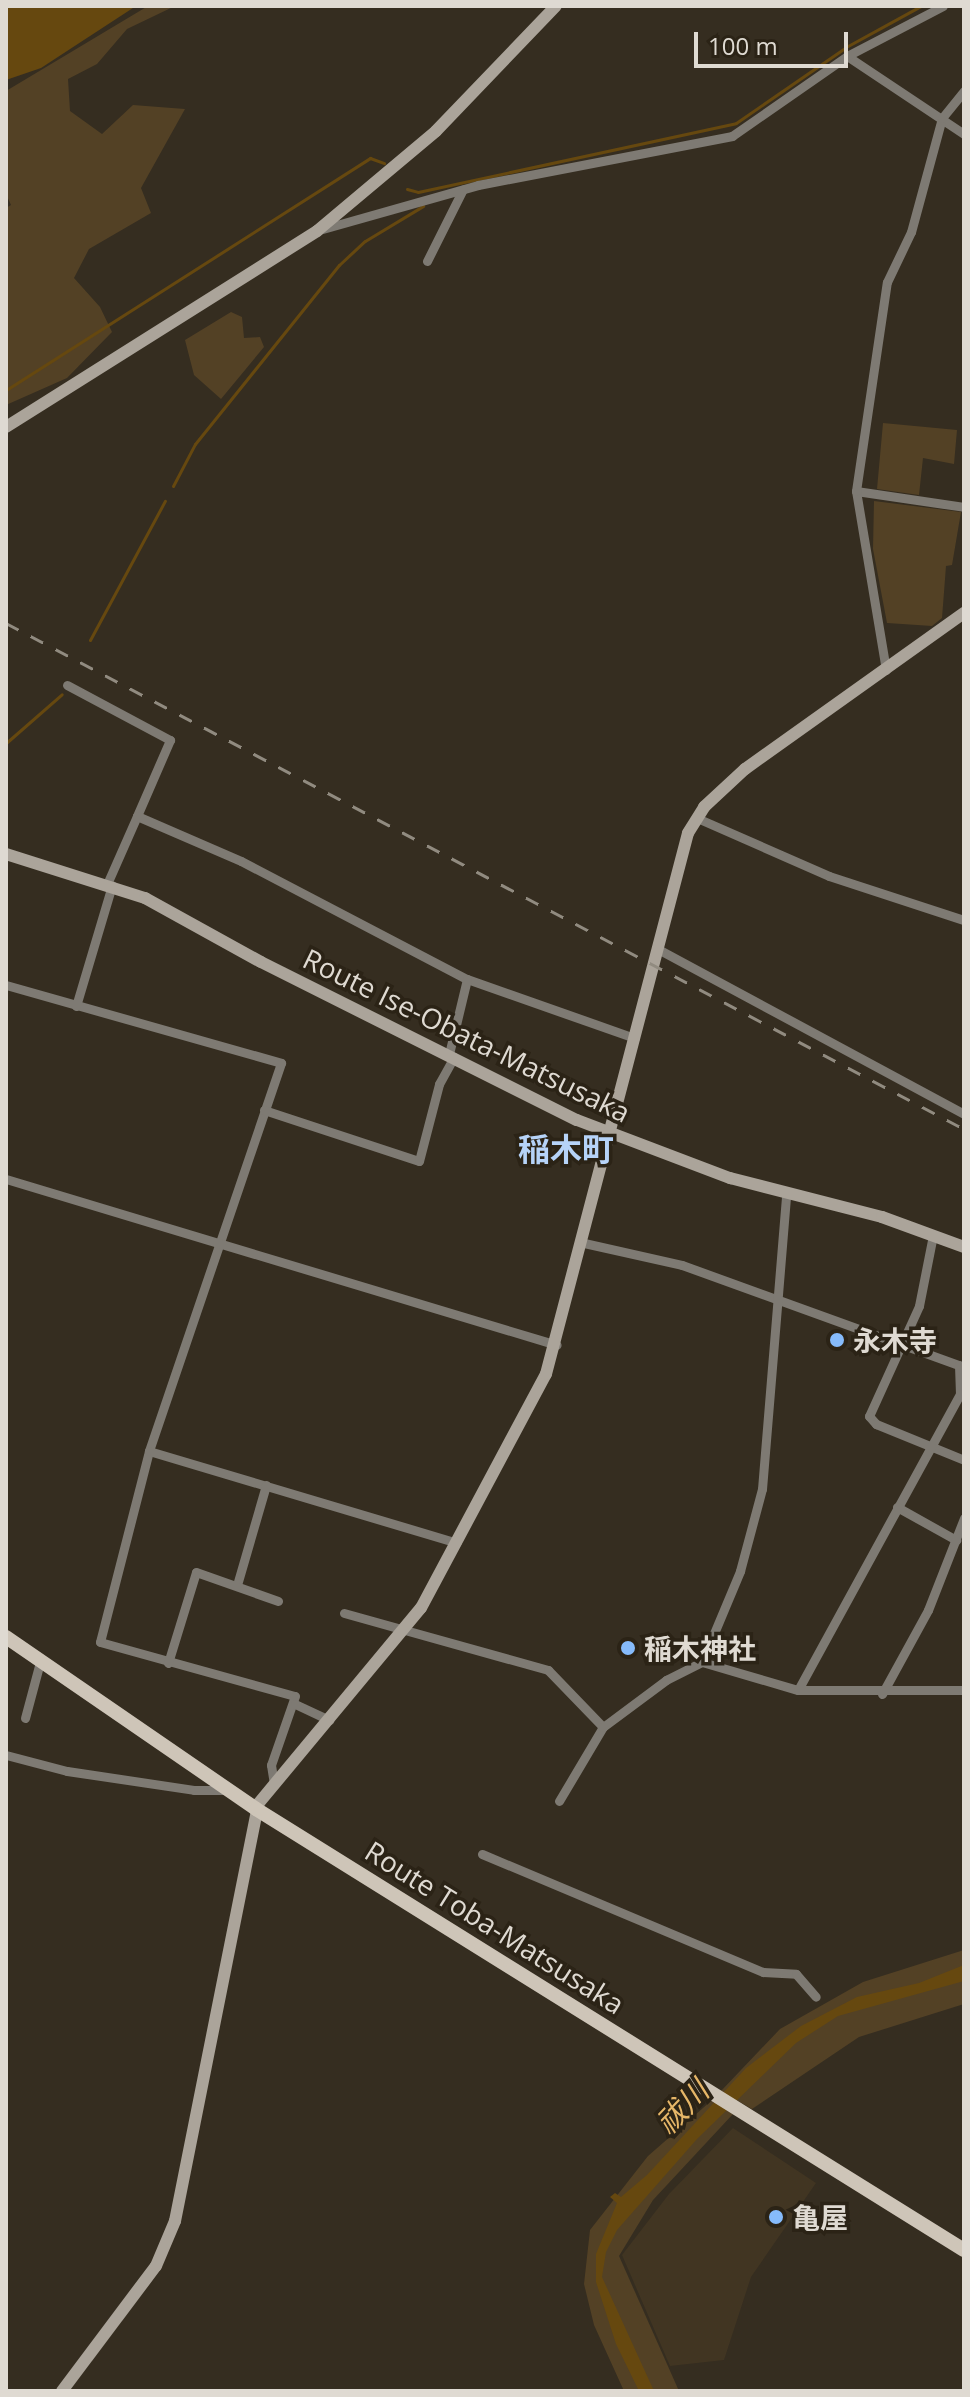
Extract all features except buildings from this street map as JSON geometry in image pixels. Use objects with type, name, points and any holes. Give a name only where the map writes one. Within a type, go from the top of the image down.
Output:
[{"type":"main road","name":"Route Toba-Matsusaka","points":[[6,1637],[256,1809],[964,2250]]},
{"type":"street","points":[[6,427],[317,231],[436,131],[556,6]]},
{"type":"street","points":[[317,231],[463,189],[732,136],[847,56],[943,6]]},
{"type":"street","points":[[847,56],[964,134]]},
{"type":"street","points":[[886,670],[856,491],[887,282],[911,232],[942,118],[964,91]]},
{"type":"street","points":[[427,261],[463,189]]},
{"type":"street","points":[[856,491],[964,507]]},
{"type":"street","points":[[64,2390],[156,2266],[175,2221],[256,1809],[274,1783],[405,1631],[457,1543],[532,1403],[557,1345],[683,844],[697,818],[745,769],[964,613]]},
{"type":"street","points":[[67,685],[170,740],[109,885],[76,1006]]},
{"type":"street","points":[[137,816],[241,861],[467,979],[635,1038]]},
{"type":"street","points":[[697,818],[829,876],[964,920]]},
{"type":"street","name":"Route Ise-Obata-Matsusaka","points":[[6,854],[109,885],[165,907],[240,951],[452,1056],[521,1094],[609,1132],[786,1195],[933,1235],[964,1247]]},
{"type":"street","points":[[656,948],[964,1114]]},
{"type":"street","points":[[264,1110],[419,1161],[439,1084],[452,1056],[467,979]]},
{"type":"street","points":[[6,985],[281,1063],[149,1451],[100,1642],[295,1696],[295,1704],[271,1765],[274,1783]]},
{"type":"street","points":[[6,1179],[557,1345]]},
{"type":"street","points":[[559,1801],[603,1727],[666,1680],[702,1662],[740,1571],[762,1489],[786,1195]]},
{"type":"street","points":[[933,1235],[919,1306],[899,1344],[870,1420],[964,1460]]},
{"type":"street","points":[[584,1243],[682,1265],[959,1365],[960,1394],[798,1690]]},
{"type":"street","points":[[149,1451],[457,1543]]},
{"type":"street","points":[[237,1585],[266,1485]]},
{"type":"street","points":[[897,1507],[956,1540]]},
{"type":"street","points":[[882,1694],[928,1610],[964,1518]]},
{"type":"street","points":[[168,1663],[196,1572],[278,1601]]},
{"type":"street","points":[[344,1613],[548,1670],[603,1727]]},
{"type":"street","points":[[25,1718],[40,1662]]},
{"type":"street","points":[[702,1662],[798,1690],[882,1694],[964,1690]]},
{"type":"street","points":[[295,1704],[330,1720]]},
{"type":"street","points":[[6,1755],[67,1771],[208,1792],[228,1790]]},
{"type":"street","points":[[482,1854],[763,1972],[796,1974],[816,1997]]},
{"type":"shaded area","points":[[6,6],[136,6],[41,68],[6,80]]},
{"type":"shaded area","points":[[148,6],[175,6],[127,29],[97,64],[68,79],[70,111],[102,134],[133,105],[185,109],[141,188],[151,213],[89,249],[74,278],[100,307],[112,332],[67,378],[6,405],[6,208],[11,205],[6,194],[6,91]]},
{"type":"shaded area","points":[[231,312],[242,317],[244,338],[260,337],[264,347],[221,399],[194,375],[185,340]]},
{"type":"shaded area","points":[[883,423],[957,430],[954,464],[923,458],[919,495],[877,489]]},
{"type":"shaded area","points":[[874,501],[961,512],[952,565],[946,566],[942,618],[932,626],[887,623],[873,549]]},
{"type":"shaded area","points":[[964,1950],[964,2004],[859,2037],[752,2109],[721,2091],[780,2029],[863,1982]]},
{"type":"shaded area","points":[[964,1965],[964,1981],[838,2016],[796,2043],[697,2139],[617,2230],[606,2252],[602,2277],[654,2391],[639,2391],[616,2344],[596,2282],[596,2254],[617,2203],[610,2197],[615,2193],[621,2197],[647,2175],[746,2068],[801,2026],[857,1997],[919,1983]]},
{"type":"shaded area","points":[[711,2101],[733,2114],[653,2200],[619,2256],[679,2391],[624,2391],[594,2325],[584,2284],[590,2230],[648,2156]]},
{"type":"shaded area","points":[[733,2128],[816,2183],[751,2277],[724,2360],[670,2366],[622,2255],[669,2194]]},
{"type":"waterway","points":[[407,189],[418,192],[736,123],[846,47],[921,6]]},
{"type":"waterway","points":[[6,390],[370,158],[384,163]]},
{"type":"waterway","points":[[173,486],[195,444],[339,265],[365,241],[423,206]]},
{"type":"waterway","points":[[90,640],[165,501]]},
{"type":"waterway","points":[[6,743],[62,694]]},
{"type":"railway","points":[[6,623],[964,1129]]},
{"type":"place","name":"永木寺","points":[[837,1340]]},
{"type":"place","name":"稲木神社","points":[[628,1648]]},
{"type":"place","name":"亀屋","points":[[776,2217]]},
{"type":"district","name":"稲木町","points":[[566,1149]]},
{"type":"water label","name":"祓川","points":[[682,2107]]}]
